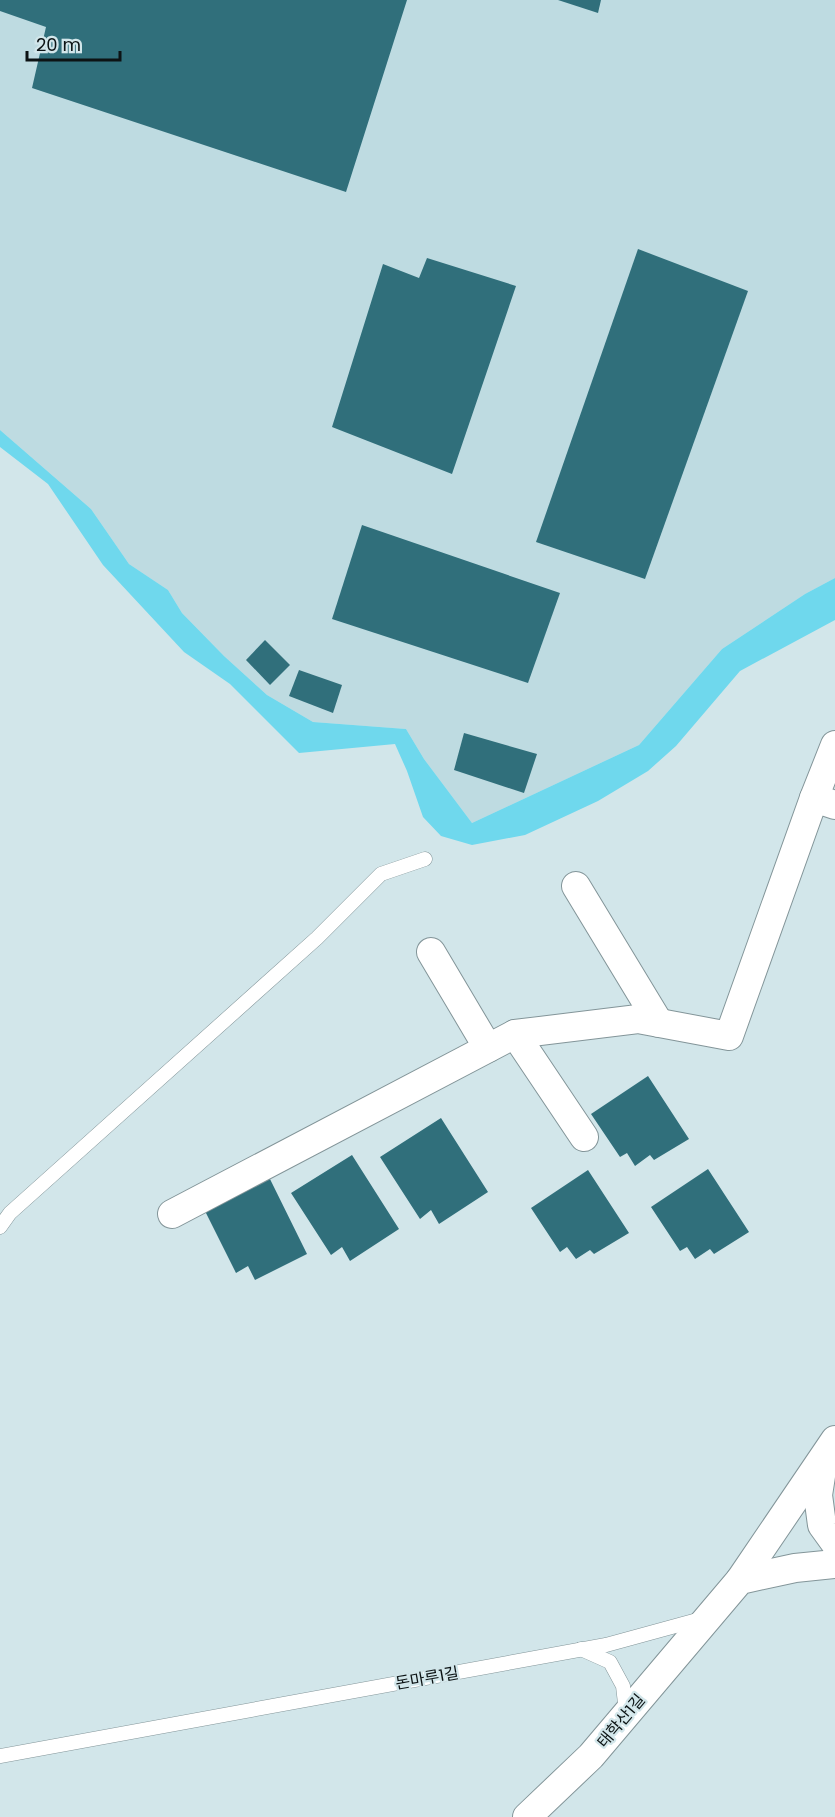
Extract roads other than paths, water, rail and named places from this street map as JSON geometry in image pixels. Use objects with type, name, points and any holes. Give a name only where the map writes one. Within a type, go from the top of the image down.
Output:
[{"type":"street","points":[[172,1214],[515,1034],[638,1019],[729,1036],[824,802],[835,745]]},
{"type":"street","points":[[576,886],[659,1023]]},
{"type":"street","points":[[431,952],[488,1048]]},
{"type":"street","points":[[515,1034],[584,1137]]},
{"type":"street","points":[[830,1448],[818,1495],[822,1525],[835,1543]]},
{"type":"street","points":[[707,1618],[740,1580],[830,1448]]},
{"type":"street","points":[[740,1580],[795,1568],[835,1564]]},
{"type":"street","name":"태학산1길","points":[[527,1817],[591,1756],[707,1618]]},
{"type":"lane","points":[[0,1227],[19,1205],[317,938],[381,874],[425,859]]},
{"type":"lane","name":"돈마루1길","points":[[0,1756],[581,1650],[707,1618]]},
{"type":"lane","points":[[581,1650],[610,1662],[623,1686],[626,1714]]}]
